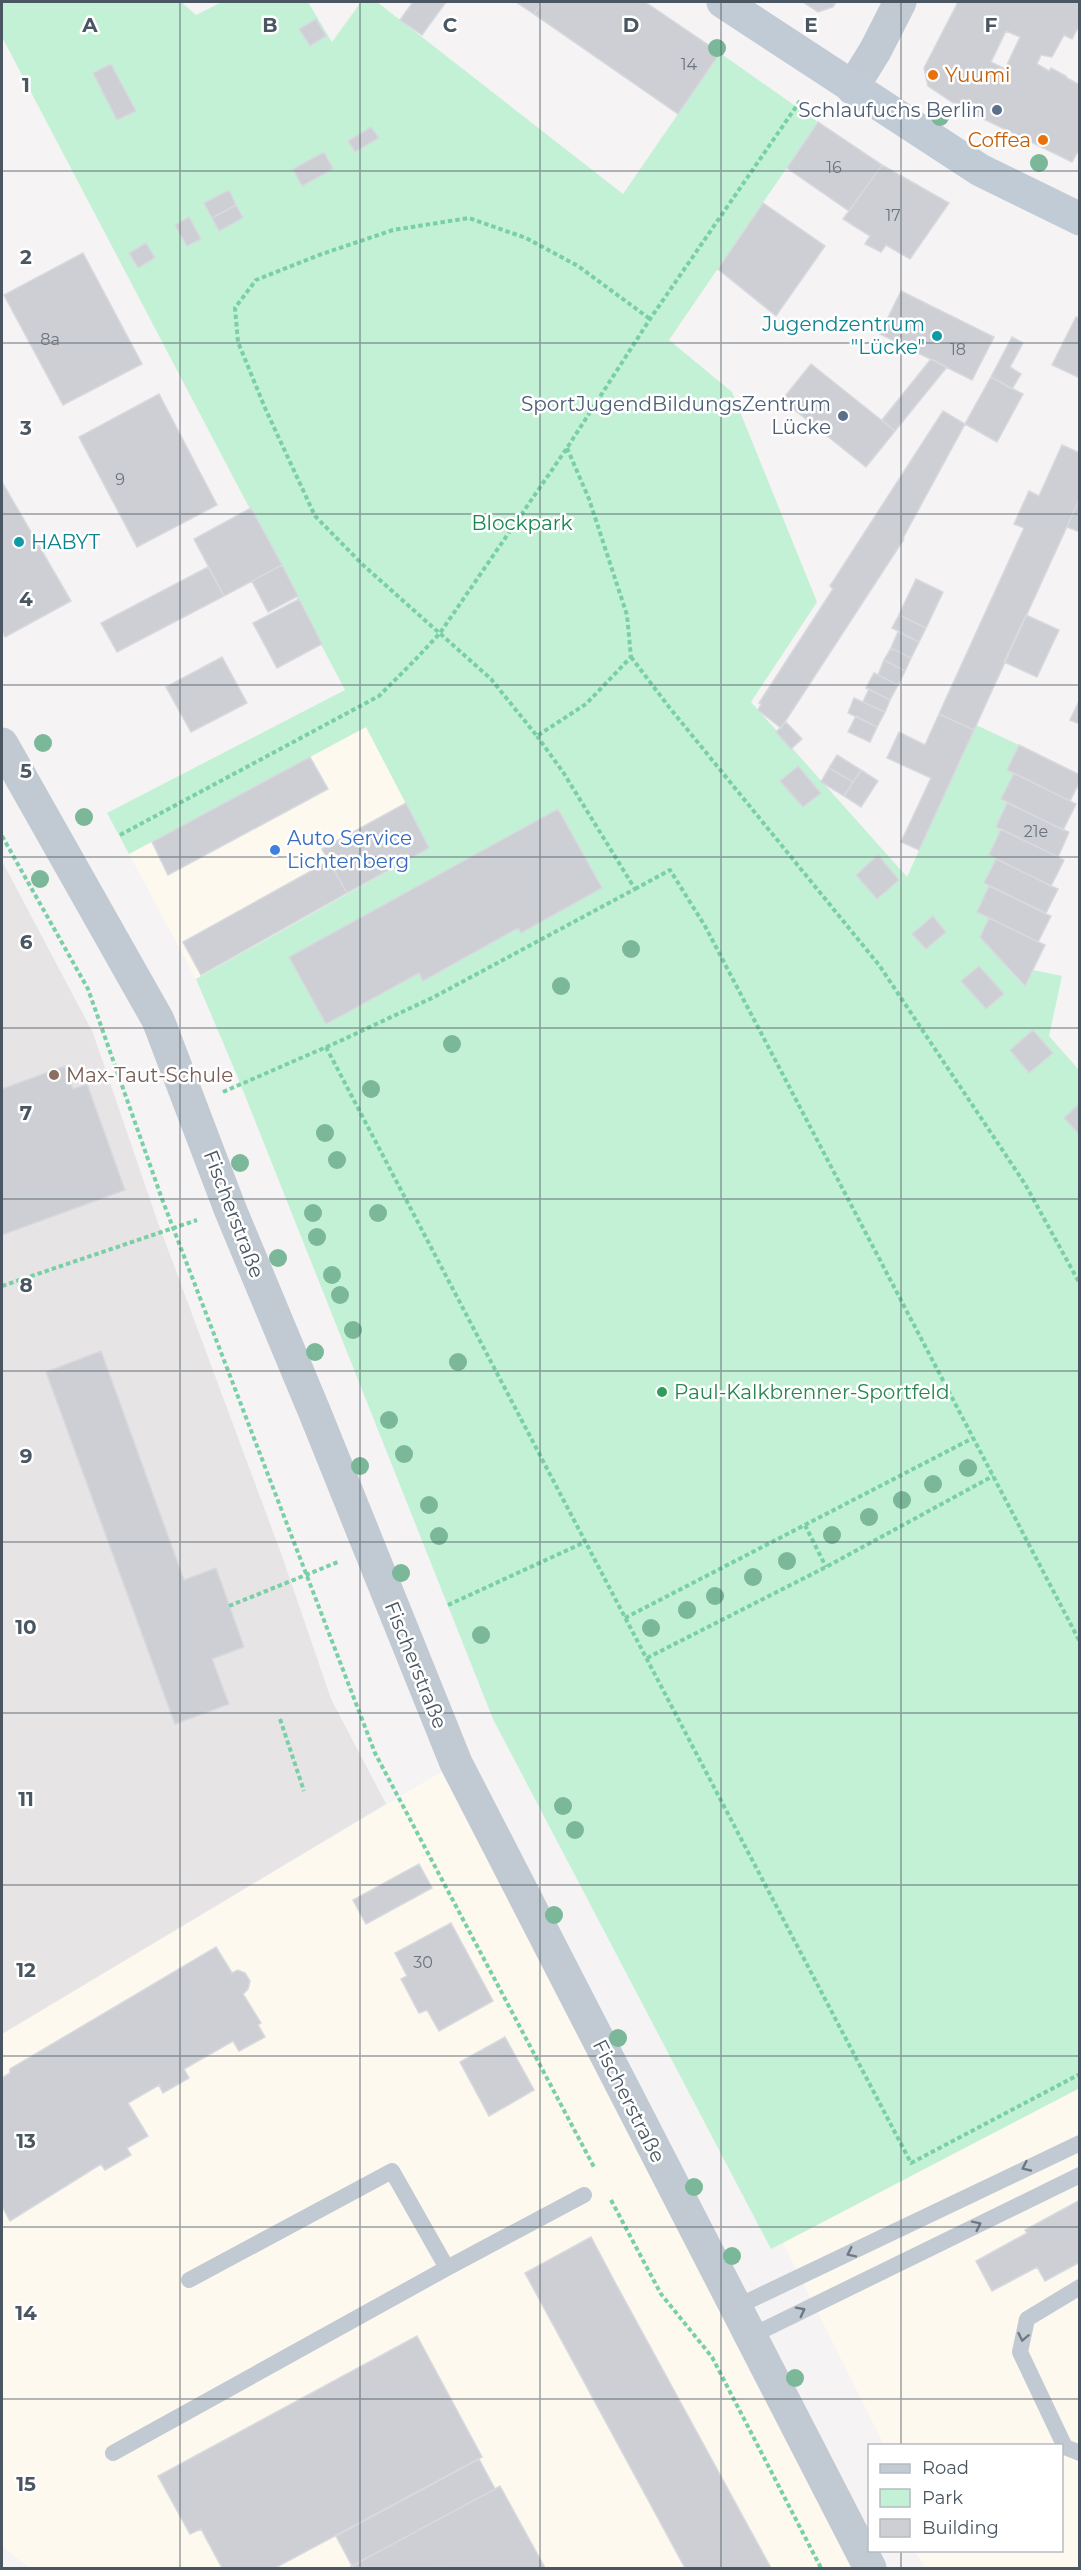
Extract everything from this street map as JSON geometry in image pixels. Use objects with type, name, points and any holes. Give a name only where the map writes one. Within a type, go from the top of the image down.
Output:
[{"type":"street","points":[[723,2],[980,170],[1080,219]]},
{"type":"street","points":[[852,88],[875,51],[900,2]]},
{"type":"street","name":"Fischerstraße","points":[[2,744],[158,1020],[230,1209],[456,1762],[734,2308],[870,2568]]},
{"type":"lane","points":[[734,2308],[1080,2143]]},
{"type":"lane","points":[[189,2280],[392,2171],[447,2268]]},
{"type":"lane","points":[[749,2337],[1080,2175]]},
{"type":"lane","points":[[113,2453],[584,2195]]},
{"type":"lane","points":[[1080,2287],[1027,2319],[1020,2352],[1065,2447],[1080,2453]]},
{"type":"path","points":[[120,835],[379,696],[440,633],[567,448],[650,319],[800,102]]},
{"type":"path","points":[[635,890],[563,772],[491,679],[363,565],[315,516],[265,408],[238,342],[235,308],[256,280],[319,255],[393,230],[469,218],[525,238],[578,266],[650,319]]},
{"type":"path","points":[[567,448],[589,499],[627,615],[631,657],[879,965],[1025,1184],[1080,1284]]},
{"type":"path","points":[[537,736],[586,704],[631,657]]},
{"type":"path","points":[[2,836],[88,989],[173,1228],[375,1753],[598,2175]]},
{"type":"path","points":[[241,1085],[434,997],[670,870],[705,926],[1080,1642]]},
{"type":"path","points":[[326,1047],[910,2163],[1080,2074]]},
{"type":"path","points":[[2,1286],[230,1209]]},
{"type":"path","points":[[625,1618],[973,1438]]},
{"type":"path","points":[[647,1658],[826,1567],[993,1476]]},
{"type":"path","points":[[805,1525],[826,1567]]},
{"type":"path","points":[[448,1605],[585,1542]]},
{"type":"path","points":[[229,1606],[369,1549]]},
{"type":"path","points":[[280,1719],[304,1791]]},
{"type":"path","points":[[609,2195],[661,2294],[712,2356],[821,2568]]},
{"type":"shaded area","points":[[366,727],[429,848],[196,979],[129,854]]},
{"type":"shaded area","points":[[2,861],[93,1033],[157,1220],[282,1556],[331,1699],[386,1804],[2,2034]]},
{"type":"shaded area","points":[[456,1763],[863,2556],[849,2568],[29,2568],[2,2546],[2,2034]]},
{"type":"shaded area","points":[[1079,2088],[1079,2568],[925,2568],[916,2552],[1063,2552],[1063,2444],[884,2444],[783,2243]]},
{"type":"green space","name":"Blockpark","points":[[2,2],[181,2],[196,15],[222,2],[308,2],[332,42],[361,2],[377,2],[623,194],[720,53],[818,122],[669,340],[732,392],[817,602],[751,702],[907,877],[976,725],[1019,745],[1007,770],[1014,773],[1001,799],[1007,803],[996,826],[1001,829],[989,855],[996,859],[984,883],[989,886],[977,911],[989,918],[980,937],[1024,986],[1033,970],[1062,976],[1049,1036],[1079,1070],[1080,2088],[771,2249],[493,1719],[236,1073],[196,979],[429,848],[366,727],[129,854],[107,813],[345,690],[2,37]]},
{"type":"building","points":[[413,2],[446,2],[422,35],[400,20]]},
{"type":"building","points":[[516,2],[543,2],[534,14]]},
{"type":"building","points":[[543,2],[645,2],[720,53],[678,114],[534,14]]},
{"type":"building","points":[[803,2],[836,2],[833,7],[818,12]]},
{"type":"building","points":[[958,2],[1080,2],[1080,24],[1072,39],[1064,35],[1052,57],[1041,55],[1037,64],[1049,71],[1051,68],[1080,85],[1080,148],[1072,162],[961,108],[928,86],[924,68]],"holes":[[[1006,31],[1020,37],[1005,69],[991,62]]]},
{"type":"building","points":[[316,19],[326,36],[310,46],[299,29]]},
{"type":"building","points":[[111,64],[136,111],[117,120],[93,73]]},
{"type":"building","points":[[818,122],[882,165],[849,211],[787,168]]},
{"type":"building","points":[[371,127],[379,138],[355,152],[348,141]]},
{"type":"building","points":[[324,152],[333,169],[302,186],[293,169]]},
{"type":"building","points":[[882,165],[949,203],[910,259],[886,245],[881,252],[865,244],[870,236],[843,219]]},
{"type":"building","points":[[229,190],[236,205],[212,218],[204,203]]},
{"type":"building","points":[[763,203],[825,246],[776,316],[718,269]]},
{"type":"building","points":[[236,205],[243,218],[219,231],[212,218]]},
{"type":"building","points":[[189,217],[201,239],[187,246],[175,225]]},
{"type":"building","points":[[146,243],[155,258],[138,268],[129,253]]},
{"type":"building","points":[[83,253],[142,364],[63,405],[4,295]]},
{"type":"building","name":"Jugendzentrum \"Lücke\"","points":[[901,291],[994,337],[972,380],[880,334]]},
{"type":"building","points":[[1076,317],[1080,318],[1080,378],[1052,365]]},
{"type":"building","points":[[1012,337],[1023,343],[1010,367],[1021,374],[1012,389],[991,377]]},
{"type":"building","points":[[931,359],[947,367],[895,431],[882,420]]},
{"type":"building","points":[[811,364],[895,431],[866,467],[782,400]]},
{"type":"building","points":[[991,377],[1023,394],[997,442],[965,424]]},
{"type":"building","points":[[159,394],[217,505],[137,547],[79,437]]},
{"type":"building","points":[[943,411],[965,424],[904,539],[781,728],[758,710],[761,704],[759,703],[833,589],[830,586]]},
{"type":"building","points":[[1062,445],[1080,453],[1080,498],[974,730],[939,714],[1024,528],[1014,524],[1029,491],[1039,496]]},
{"type":"building","name":"HABYT","points":[[2,482],[71,601],[5,637],[2,631]]},
{"type":"building","points":[[1080,498],[1080,532],[1067,527]]},
{"type":"building","points":[[251,508],[282,565],[224,596],[194,539]]},
{"type":"building","points":[[282,565],[298,596],[268,612],[252,581]]},
{"type":"building","points":[[208,567],[224,596],[117,652],[101,623]]},
{"type":"building","points":[[916,579],[943,592],[926,628],[899,615]]},
{"type":"building","points":[[299,599],[322,644],[277,668],[253,623]]},
{"type":"building","points":[[899,615],[926,628],[919,642],[892,628]]},
{"type":"building","points":[[1026,615],[1059,630],[1037,677],[1004,662]]},
{"type":"building","points":[[898,632],[919,642],[911,658],[891,648]]},
{"type":"building","points":[[891,648],[911,658],[905,671],[884,660]]},
{"type":"building","points":[[222,657],[247,703],[191,732],[166,687]]},
{"type":"building","points":[[884,660],[905,671],[898,685],[878,675]]},
{"type":"building","points":[[874,673],[898,685],[890,700],[866,688]]},
{"type":"building","points":[[869,689],[890,700],[885,712],[863,702]]},
{"type":"building","points":[[854,698],[885,712],[877,727],[848,713]]},
{"type":"building","points":[[1080,699],[1080,724],[1070,720]]},
{"type":"building","points":[[939,714],[974,730],[919,850],[901,842],[931,778],[887,758],[899,732],[925,745]]},
{"type":"building","points":[[856,716],[877,727],[870,742],[848,732]]},
{"type":"building","points":[[786,722],[802,739],[791,749],[776,732]]},
{"type":"building","points":[[1019,745],[1080,775],[1080,781],[1070,801],[1007,770]]},
{"type":"building","points":[[837,755],[861,770],[853,782],[829,768]]},
{"type":"building","points":[[310,757],[328,789],[168,875],[152,842]]},
{"type":"building","points":[[798,766],[821,793],[803,807],[780,781]]},
{"type":"building","points":[[829,768],[853,782],[844,796],[821,782]]},
{"type":"building","points":[[861,770],[878,781],[861,807],[844,796]]},
{"type":"building","points":[[1014,773],[1076,804],[1063,830],[1001,799]]},
{"type":"building","points":[[406,803],[429,848],[347,893],[322,849]]},
{"type":"building","points":[[1007,803],[1069,832],[1058,857],[996,827]]},
{"type":"building","points":[[558,809],[602,888],[521,933],[518,928],[423,981],[419,973],[326,1024],[289,957]]},
{"type":"building","points":[[1001,829],[1064,860],[1051,886],[989,855]]},
{"type":"building","points":[[878,855],[899,880],[877,899],[856,875]]},
{"type":"building","points":[[996,859],[1058,889],[1046,913],[984,883]]},
{"type":"building","points":[[329,861],[347,893],[201,975],[183,942]]},
{"type":"building","points":[[989,886],[1051,916],[1038,942],[977,912]]},
{"type":"building","points":[[933,916],[946,932],[926,949],[912,934]]},
{"type":"building","points":[[989,918],[1045,945],[1025,986],[980,937]]},
{"type":"building","points":[[979,966],[1004,994],[986,1009],[961,981]]},
{"type":"building","points":[[1033,1030],[1053,1053],[1029,1073],[1010,1050]]},
{"type":"building","points":[[65,1066],[73,1089],[87,1084],[125,1190],[2,1235],[2,1089]]},
{"type":"building","points":[[1080,1103],[1080,1135],[1064,1118]]},
{"type":"building","points":[[101,1351],[184,1580],[216,1568],[244,1647],[212,1659],[229,1704],[175,1724],[46,1372]]},
{"type":"building","points":[[419,1864],[432,1888],[366,1924],[353,1900]]},
{"type":"building","points":[[451,1923],[493,2001],[439,2031],[427,2010],[419,2013],[401,1979],[407,1976],[395,1953]]},
{"type":"building","points":[[216,1947],[232,1973],[238,1970],[245,1973],[250,1981],[248,1989],[243,1994],[261,2023],[258,2025],[265,2037],[239,2051],[233,2041],[184,2069],[189,2078],[163,2093],[159,2085],[128,2103],[148,2136],[127,2148],[131,2155],[105,2170],[101,2164],[10,2221],[2,2206],[2,2078],[10,2073],[10,2069]]},
{"type":"building","points":[[505,2037],[534,2090],[489,2116],[460,2062]]},
{"type":"building","points":[[1080,2200],[1080,2262],[1045,2281],[1037,2267],[992,2291],[976,2261],[1027,2233],[1025,2230]]},
{"type":"building","points":[[591,2237],[771,2568],[685,2568],[525,2273]]},
{"type":"building","points":[[417,2336],[482,2457],[275,2568],[222,2568],[201,2529],[190,2534],[158,2476]]},
{"type":"building","points":[[479,2459],[495,2489],[352,2566],[336,2536]]},
{"type":"building","points":[[500,2486],[545,2568],[350,2567],[495,2489]]},
{"type":"place","name":"Yuumi","points":[[933,75]]},
{"type":"place","name":"Schlaufuchs Berlin","points":[[997,110]]},
{"type":"place","name":"Coffea","points":[[1043,140]]},
{"type":"place","name":"Jugendzentrum \"Lücke\"","points":[[937,336]]},
{"type":"place","name":"SportJugendBildungsZentrum Lücke","points":[[843,416]]},
{"type":"place","name":"HABYT","points":[[19,542]]},
{"type":"place","name":"Auto Service Lichtenberg","points":[[275,850]]},
{"type":"place","name":"Max-Taut-Schule","points":[[54,1075]]},
{"type":"place","name":"Paul-Kalkbrenner-Sportfeld","points":[[662,1392]]}]
